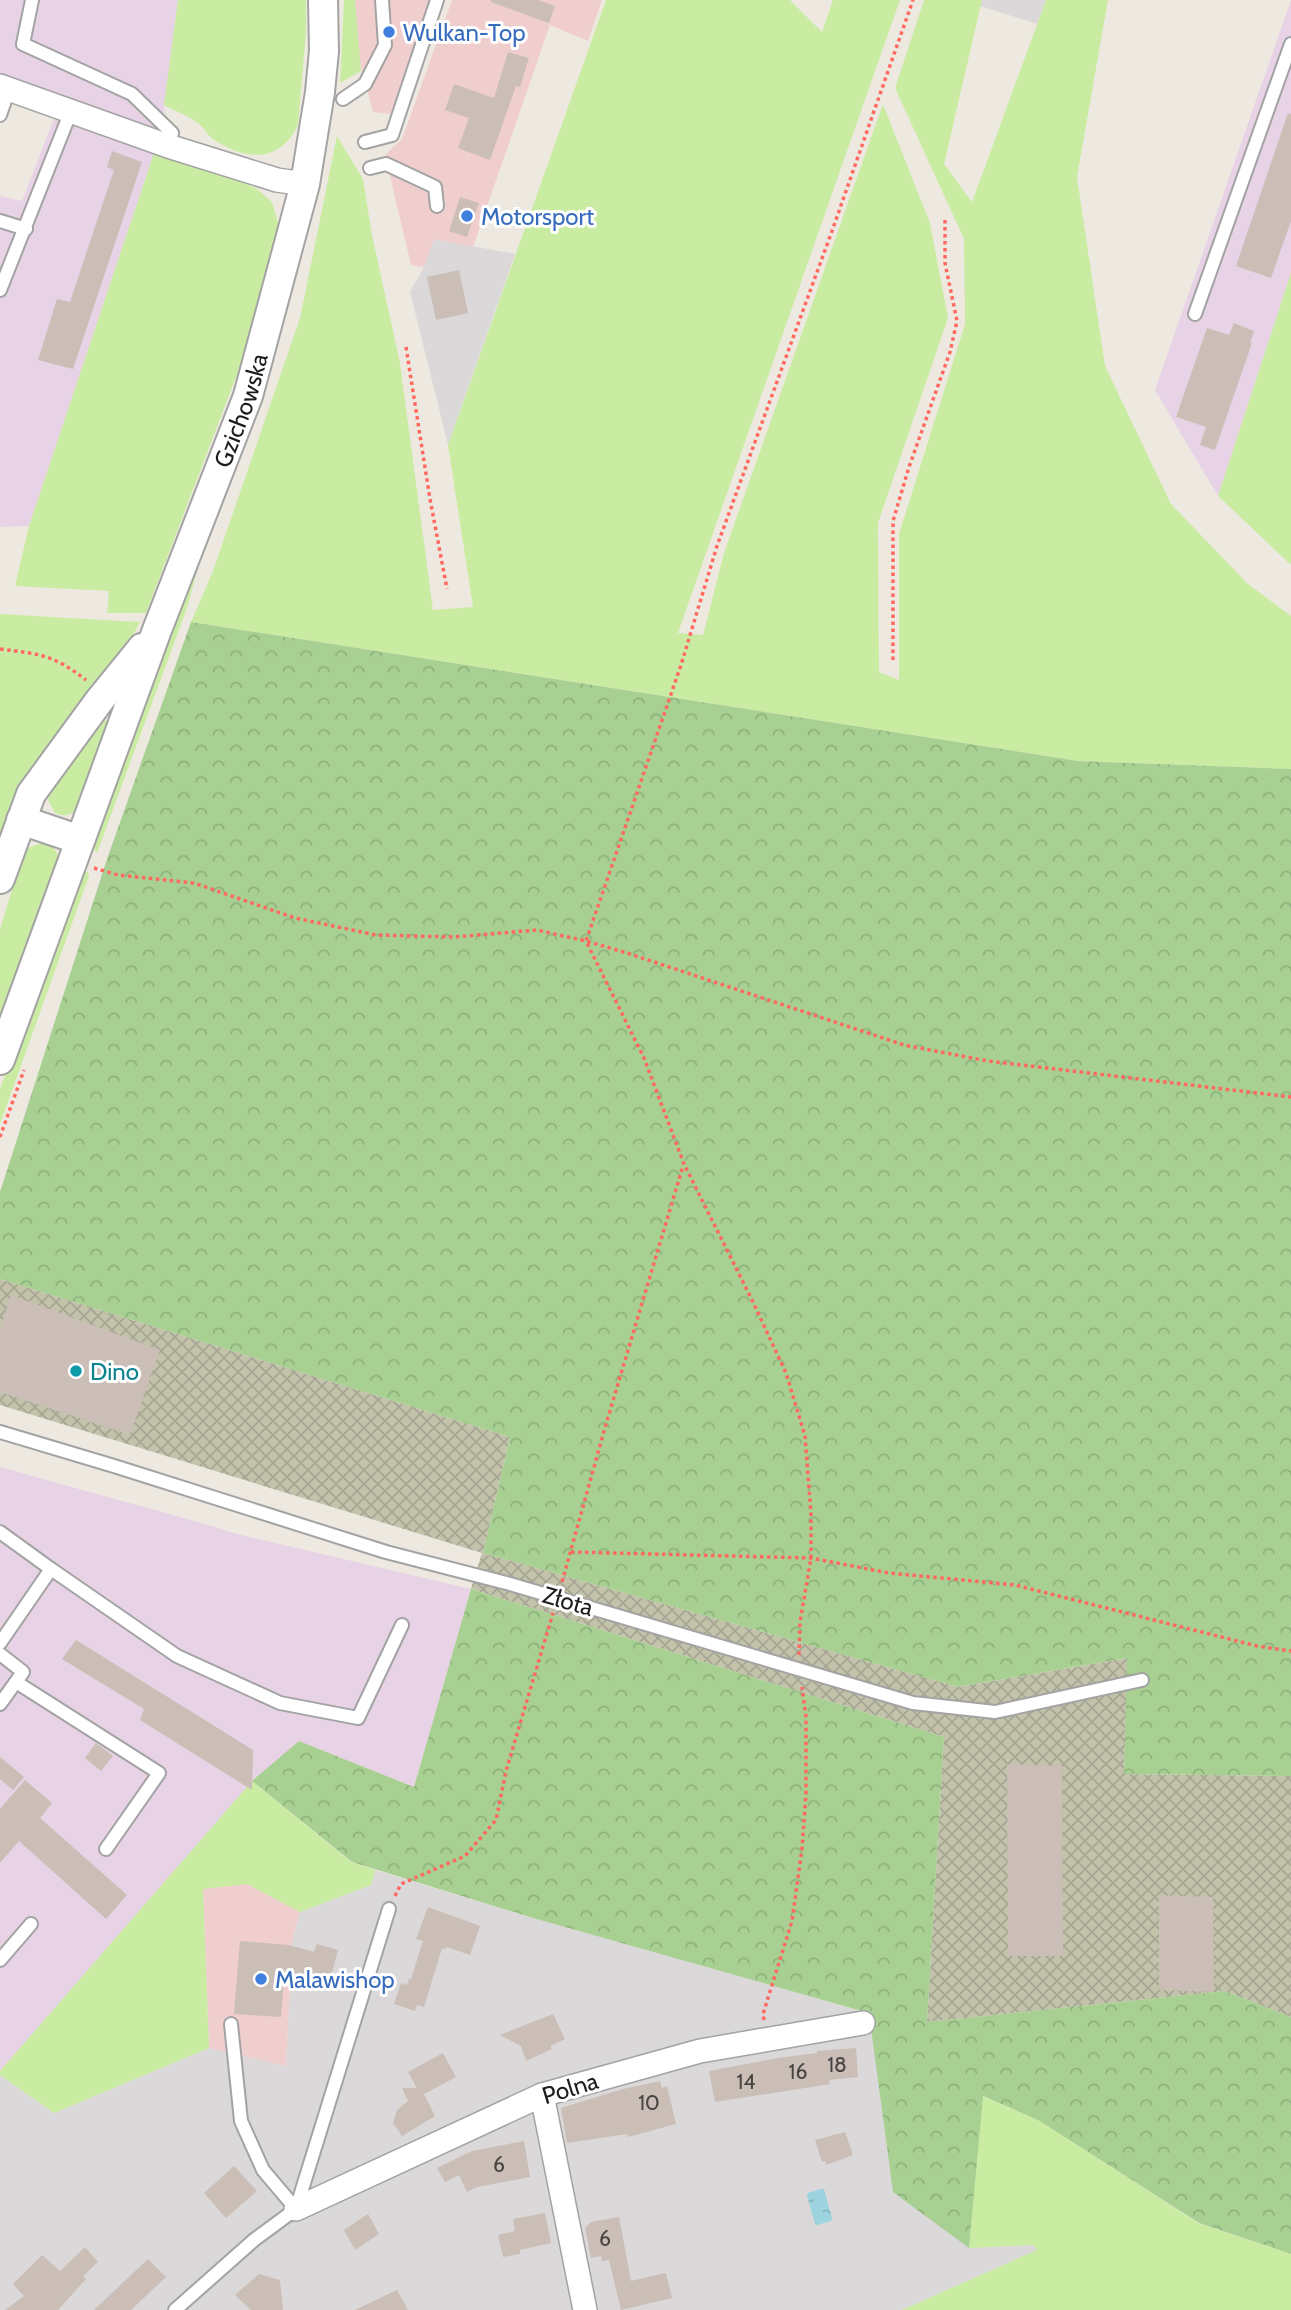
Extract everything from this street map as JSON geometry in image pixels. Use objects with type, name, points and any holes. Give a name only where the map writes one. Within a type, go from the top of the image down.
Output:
[{"type":"street","name":"Gzichowska","points":[[0,1060],[157,630],[248,396],[305,184],[320,92],[324,51],[323,0]]},
{"type":"street","points":[[4,88],[168,146],[277,180],[305,184]]},
{"type":"street","name":"Gzichowska","points":[[0,879],[31,794],[104,695],[157,630]]},
{"type":"street","points":[[21,820],[77,849]]},
{"type":"street","name":"Polna","points":[[296,2209],[542,2095],[701,2051],[863,2023]]},
{"type":"street","points":[[542,2095],[585,2310]]},
{"type":"lane","points":[[32,0],[23,44],[132,94],[172,133],[168,146]]},
{"type":"lane","points":[[365,142],[392,135],[437,0]]},
{"type":"lane","points":[[343,99],[365,84],[385,45],[386,1]]},
{"type":"lane","points":[[1195,314],[1291,44]]},
{"type":"lane","points":[[0,115],[4,88]]},
{"type":"lane","points":[[0,290],[71,111]]},
{"type":"lane","points":[[370,168],[386,164],[435,187],[437,206]]},
{"type":"lane","points":[[0,221],[26,229]]},
{"type":"lane","name":"Złota","points":[[0,1432],[386,1552],[557,1598],[913,1703],[995,1712],[1142,1680]]},
{"type":"lane","points":[[0,1532],[177,1656],[280,1703],[358,1718],[402,1625]]},
{"type":"lane","points":[[0,1643],[51,1569]]},
{"type":"lane","points":[[0,1654],[23,1672],[0,1704]]},
{"type":"lane","points":[[16,1682],[159,1773],[107,1849]]},
{"type":"lane","points":[[175,2310],[254,2240],[296,2209],[389,1909]]},
{"type":"lane","points":[[0,1960],[30,1924]]},
{"type":"lane","points":[[231,2024],[241,2121],[263,2169],[296,2209]]},
{"type":"path","points":[[767,2040],[763,2014],[792,1921],[802,1849],[806,1793],[806,1717],[800,1670],[800,1622],[811,1558],[811,1514],[805,1437],[786,1373],[684,1164],[644,1058],[586,940],[681,665],[717,546],[913,0]]},
{"type":"path","points":[[893,660],[893,521],[950,352],[957,321],[945,263],[945,217]]},
{"type":"path","points":[[406,347],[447,589]]},
{"type":"path","points":[[0,649],[43,654],[66,665],[104,695]]},
{"type":"path","points":[[77,849],[95,868],[118,875],[194,883],[295,918],[376,935],[454,937],[537,930],[586,940],[904,1045],[988,1061],[1291,1097]]},
{"type":"path","points":[[389,1909],[401,1884],[465,1856],[496,1820],[506,1771],[684,1164]]},
{"type":"path","points":[[571,1552],[811,1558],[889,1573],[1015,1585],[1257,1646],[1291,1651]]},
{"type":"shaded area","points":[[0,0],[178,0],[161,133],[0,73]]},
{"type":"shaded area","name":"Wulkan-Top","points":[[355,0],[431,0],[392,114],[373,112],[360,65]]},
{"type":"shaded area","points":[[452,0],[602,0],[588,41],[550,25],[473,247],[434,239],[424,267],[411,265],[385,155],[402,139]]},
{"type":"shaded area","points":[[982,0],[1046,0],[1037,24],[980,6]]},
{"type":"shaded area","points":[[1291,0],[1291,273],[1218,496],[1155,390]]},
{"type":"shaded area","points":[[54,119],[154,153],[29,526],[0,527],[0,196],[22,201]]},
{"type":"shaded area","points":[[434,239],[515,254],[448,445],[410,292],[424,267]]},
{"type":"shaded area","points":[[0,1279],[510,1437],[483,1553],[958,1687],[1128,1658],[1124,1774],[1291,1776],[1291,2017],[1225,1991],[927,2022],[944,1737],[471,1589],[482,1553],[0,1405]]},
{"type":"shaded area","points":[[0,1467],[237,1534],[471,1589],[414,1787],[299,1741],[252,1782],[0,2071]]},
{"type":"shaded area","points":[[375,1870],[533,1918],[869,2013],[969,2248],[1033,2245],[1038,2250],[902,2310],[0,2310],[0,2075],[54,2113],[209,2048],[286,2066],[292,1942],[300,1912],[371,1885]]},
{"type":"shaded area","points":[[247,1884],[300,1912],[292,1942],[286,2066],[209,2048],[203,1889]]},
{"type":"green space","points":[[178,0],[306,0],[298,125],[281,147],[261,155],[238,152],[214,140],[191,119],[164,105]]},
{"type":"green space","points":[[344,0],[355,0],[361,71],[340,83]]},
{"type":"green space","points":[[606,0],[790,0],[822,32],[833,0],[900,0],[678,633],[703,635],[724,553],[883,104],[930,223],[948,318],[878,523],[879,672],[899,680],[899,534],[965,324],[964,239],[895,88],[924,0],[982,0],[944,164],[972,202],[1046,0],[1108,0],[1077,177],[1105,366],[1171,504],[1248,584],[1291,616],[1291,769],[1078,761],[191,622],[213,571],[300,318],[337,136],[363,179],[372,235],[400,363],[433,610],[473,607],[448,445]]},
{"type":"green space","points":[[154,153],[257,189],[272,202],[280,229],[259,317],[146,613],[107,613],[109,591],[15,586],[29,526]]},
{"type":"green space","points":[[1291,273],[1291,565],[1218,496]]},
{"type":"green space","points":[[196,556],[198,567],[188,605],[97,853],[92,847]]},
{"type":"green space","points":[[0,614],[140,622],[0,845]]},
{"type":"green space","points":[[191,622],[1078,761],[1291,769],[1291,1776],[1124,1774],[1127,1658],[958,1687],[483,1553],[510,1437],[0,1279],[0,1192],[107,859]]},
{"type":"green space","points":[[110,720],[79,807],[68,815],[55,813],[48,800],[51,787],[98,726]]},
{"type":"green space","points":[[42,843],[54,849],[59,861],[0,1024],[0,929],[23,854],[27,848]]},
{"type":"green space","points":[[84,871],[88,872],[89,876],[0,1124],[0,1089],[78,877]]},
{"type":"green space","points":[[471,1589],[944,1737],[927,2022],[1225,1991],[1291,2017],[1291,2254],[1199,2223],[1038,2120],[983,2096],[969,2248],[893,2192],[869,2013],[533,1918],[352,1862],[252,1781],[299,1741],[414,1787]]},
{"type":"green space","points":[[252,1781],[351,1862],[375,1870],[371,1885],[300,1912],[247,1884],[203,1889],[209,2048],[54,2113],[0,2075],[0,2071]]},
{"type":"green space","points":[[982,2096],[1038,2120],[1198,2223],[1291,2254],[1291,2310],[902,2310],[1037,2250],[1033,2245],[969,2248]]},
{"type":"water","points":[[824,2189],[832,2218],[831,2221],[817,2225],[807,2196],[808,2193]]},
{"type":"building","points":[[491,0],[538,0],[555,6],[549,23]]},
{"type":"building","points":[[508,52],[529,58],[520,87],[516,86],[490,160],[458,148],[469,118],[445,110],[454,84],[494,98]]},
{"type":"building","points":[[1288,113],[1291,114],[1291,221],[1271,278],[1236,266]]},
{"type":"building","points":[[112,151],[142,162],[73,369],[38,360],[57,299],[70,302],[114,170],[107,167]]},
{"type":"building","points":[[460,197],[479,203],[467,237],[449,231]]},
{"type":"building","points":[[459,270],[468,313],[436,320],[427,277]]},
{"type":"building","points":[[1234,323],[1254,331],[1215,450],[1200,445],[1206,427],[1176,417],[1207,328],[1229,335]]},
{"type":"building","name":"Dino","points":[[11,1295],[160,1350],[130,1435],[0,1392],[0,1328]]},
{"type":"building","points":[[76,1640],[253,1750],[252,1790],[140,1720],[144,1709],[62,1659]]},
{"type":"building","points":[[96,1743],[113,1756],[101,1771],[85,1758]]},
{"type":"building","points":[[0,1757],[24,1777],[13,1790],[0,1779]]},
{"type":"building","points":[[1007,1764],[1062,1766],[1063,1956],[1008,1956]]},
{"type":"building","points":[[25,1780],[52,1803],[40,1818],[127,1895],[106,1919],[19,1841],[0,1863],[0,1809]]},
{"type":"building","points":[[1159,1895],[1213,1897],[1214,1992],[1159,1990]]},
{"type":"building","points":[[428,1907],[480,1926],[470,1955],[447,1947],[442,1948],[424,2007],[417,2005],[415,2011],[394,2004],[401,1983],[407,1985],[411,1979],[423,1941],[416,1939]]},
{"type":"building","name":"Malawishop","points":[[240,1941],[289,1945],[314,1952],[317,1944],[338,1950],[328,1988],[284,1976],[281,2017],[234,2014]]},
{"type":"building","points":[[553,2014],[565,2039],[550,2046],[552,2049],[526,2061],[521,2046],[500,2035]]},
{"type":"building","points":[[856,2048],[858,2077],[715,2102],[709,2071],[817,2051]]},
{"type":"building","points":[[443,2053],[456,2077],[424,2094],[435,2116],[402,2136],[393,2123],[397,2110],[408,2101],[402,2088],[417,2088],[408,2072]]},
{"type":"building","points":[[660,2081],[662,2088],[667,2086],[676,2124],[628,2137],[627,2134],[567,2143],[561,2108]]},
{"type":"building","points":[[845,2132],[853,2155],[826,2165],[825,2161],[822,2162],[815,2140]]},
{"type":"building","points":[[524,2141],[530,2177],[477,2187],[467,2192],[459,2175],[445,2182],[437,2168],[472,2151]]},
{"type":"building","points":[[234,2166],[257,2191],[226,2218],[204,2193]]},
{"type":"building","points":[[545,2213],[551,2243],[503,2257],[498,2235],[515,2231],[513,2219]]},
{"type":"building","points":[[368,2214],[379,2234],[355,2250],[344,2230]]},
{"type":"building","points":[[619,2217],[631,2281],[666,2273],[672,2298],[621,2310],[609,2260],[602,2261],[601,2256],[591,2258],[585,2228],[591,2222]]},
{"type":"building","points":[[85,2247],[98,2262],[83,2276],[86,2279],[58,2310],[5,2310],[24,2296],[13,2284],[42,2255],[60,2271]]},
{"type":"building","points":[[148,2259],[166,2277],[131,2310],[94,2310]]},
{"type":"building","points":[[259,2274],[280,2280],[283,2310],[251,2310],[235,2295]]},
{"type":"building","points":[[397,2290],[408,2310],[355,2310]]},
{"type":"place","name":"Wulkan-Top","points":[[389,32]]},
{"type":"place","name":"Motorsport","points":[[467,216]]},
{"type":"place","name":"Dino","points":[[76,1371]]},
{"type":"place","name":"Malawishop","points":[[261,1979]]}]
